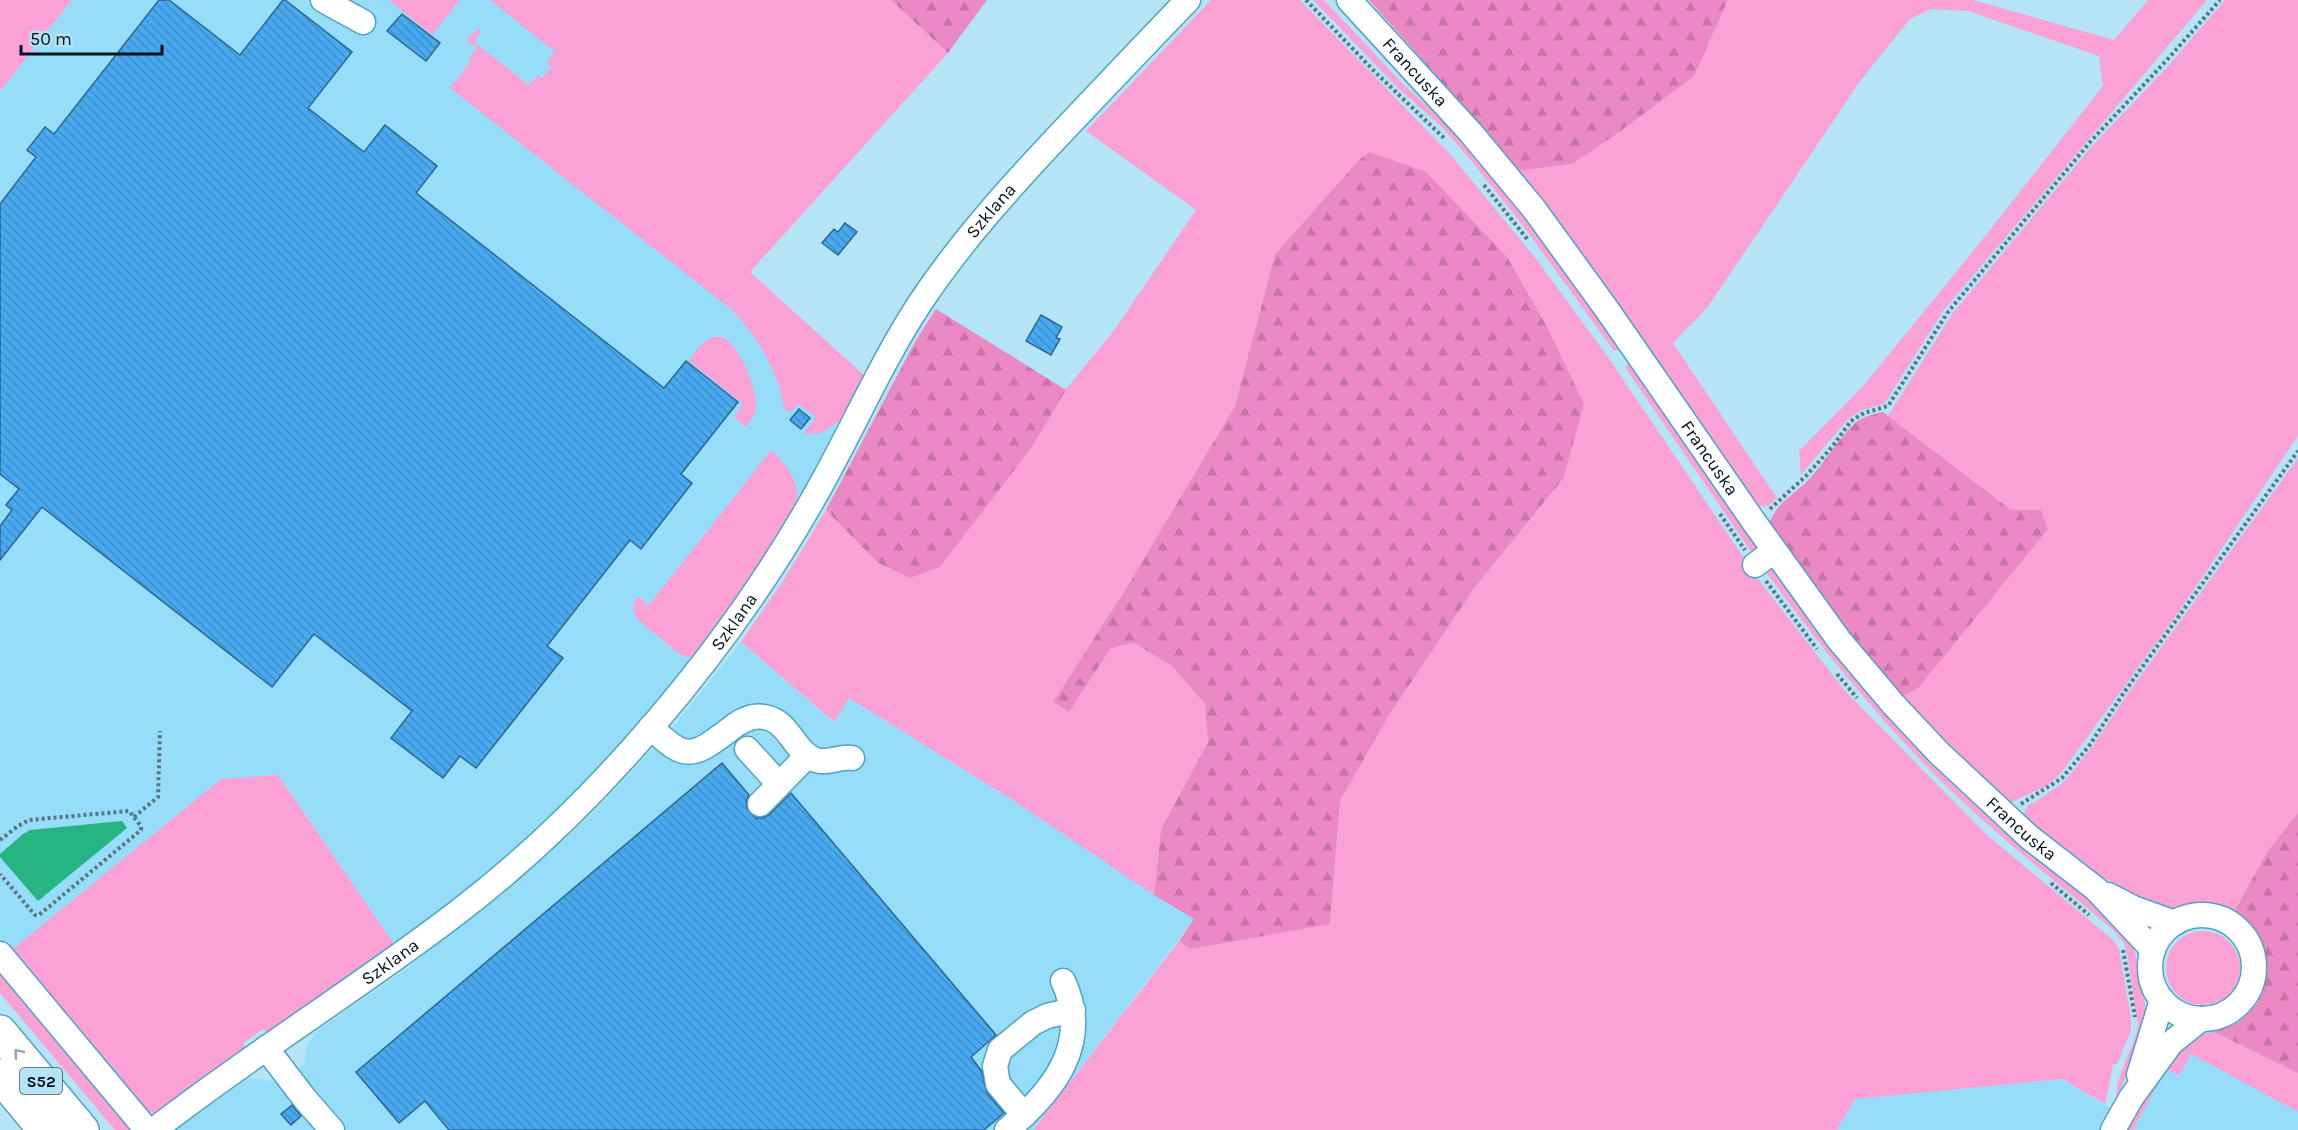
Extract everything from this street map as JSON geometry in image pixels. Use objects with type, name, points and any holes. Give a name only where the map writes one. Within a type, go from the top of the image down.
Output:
[{"type":"highway","name":"S52","points":[[0,1032],[82,1130]]},
{"type":"highway","name":"S52","points":[[0,1076],[45,1130]]},
{"type":"street","points":[[323,0],[363,22]]},
{"type":"street","name":"Szklana","points":[[154,1130],[196,1097],[342,998],[459,911],[519,862],[591,794],[693,678],[765,577],[828,474],[895,343],[955,252],[993,206],[1188,0]]},
{"type":"street","name":"Francuska","points":[[1349,0],[1471,133],[1534,209],[1626,356],[1754,522],[1839,640],[1893,704],[1939,753],[2006,817],[2096,889],[2153,950]]},
{"type":"street","points":[[1755,565],[1774,551]]},
{"type":"street","points":[[651,727],[679,750],[694,752],[709,746],[737,724],[753,717],[762,717],[783,726],[807,756],[824,761],[852,758]]},
{"type":"street","points":[[747,749],[779,784]]},
{"type":"street","points":[[760,804],[807,756]]},
{"type":"street","name":"Francuska","points":[[2096,889],[2133,908],[2175,923]]},
{"type":"street","points":[[2208,915],[2225,920],[2240,930],[2250,945],[2255,962],[2253,980],[2246,996],[2234,1009],[2219,1017],[2201,1019],[2187,1017],[2173,1011],[2162,1000],[2153,985],[2150,968],[2153,950],[2162,935],[2175,923],[2191,916],[2208,915]]},
{"type":"street","points":[[0,954],[147,1130]]},
{"type":"street","points":[[1063,981],[1073,1010],[1072,1044],[1061,1069],[1042,1097],[1016,1122],[998,1084],[995,1066],[1000,1050],[1040,1019],[1060,1011],[1073,1010]]},
{"type":"street","points":[[2131,1098],[2162,1000]]},
{"type":"street","points":[[2113,1130],[2131,1098],[2171,1043],[2201,1019]]},
{"type":"street","points":[[266,1048],[332,1130]]},
{"type":"path","points":[[1754,522],[1806,476],[1851,421],[1864,413],[1888,406],[1948,312],[2091,141],[2166,62],[2220,0]]},
{"type":"path","points":[[2006,817],[2062,778],[2089,746],[2125,691],[2298,451]]},
{"type":"path","points":[[134,817],[158,797],[160,730]]},
{"type":"path","points":[[0,840],[29,820],[129,811],[141,826],[141,830],[39,915],[35,915],[0,874]]},
{"type":"shaded area","points":[[0,0],[72,0],[0,91]]},
{"type":"shaded area","points":[[72,0],[631,0],[567,122],[866,377],[795,508],[687,670],[584,784],[512,852],[394,944],[278,775],[8,953],[0,944],[0,91]]},
{"type":"shaded area","points":[[389,0],[460,0],[432,35]]},
{"type":"shaded area","points":[[490,0],[891,0],[948,53],[750,272],[866,377],[842,421],[840,420],[822,433],[803,434],[816,417],[798,404],[790,413],[784,408],[777,381],[766,355],[732,310],[450,88],[471,61],[469,59],[477,48],[466,40],[477,29],[481,31],[474,42],[529,85],[538,75],[542,78],[551,67],[547,62],[555,52]]},
{"type":"shaded area","points":[[1211,0],[1300,0],[1450,154],[1537,260],[1610,360],[1758,579],[1845,691],[1988,836],[2113,940],[2119,949],[2131,1018],[2131,1031],[2117,1064],[2113,1064],[2105,1104],[2062,1079],[1855,1099],[1837,1130],[1033,1130],[1179,941],[1192,949],[1330,923],[1340,801],[1388,717],[1475,587],[1563,479],[1369,152],[1358,161],[1275,254],[1235,406],[1124,592],[1053,702],[1069,712],[1111,648],[1134,643],[1172,666],[1205,704],[1208,742],[1161,829],[1154,895],[1011,799],[849,698],[834,722],[741,642],[785,578],[826,510],[878,563],[910,578],[1113,332],[1196,210],[1086,131]]},
{"type":"shaded area","points":[[1313,0],[1324,0],[1404,85],[1446,123],[1476,155],[1529,221],[1621,348],[1614,351],[1521,223],[1441,126],[1401,91]]},
{"type":"shaded area","points":[[1728,0],[1973,0],[2114,40],[2148,0],[2207,0],[1944,310],[1884,404],[1862,410],[1848,419],[1801,475],[1799,451],[1864,385],[2103,86],[2099,56],[1968,11],[1931,9],[1910,19],[1861,80],[1707,308],[1673,343],[1777,498],[1768,506],[1757,507],[1611,294],[1516,171],[1572,164],[1694,76]]},
{"type":"shaded area","points":[[2225,0],[2298,0],[2298,436],[2178,613],[2061,773],[2046,786],[2006,803],[1946,746],[1902,697],[2041,510],[2011,510],[1888,416],[1952,314],[2092,146],[2169,65]]},
{"type":"shaded area","points":[[713,337],[724,338],[732,345],[751,380],[756,408],[746,427],[734,417],[743,404],[689,361],[702,344]]},
{"type":"shaded area","points":[[1631,362],[1758,547],[1755,553],[1752,553],[1625,367]]},
{"type":"shaded area","points":[[771,450],[788,469],[794,480],[797,493],[794,507],[756,573],[698,654],[687,657],[679,654],[636,618],[633,608],[637,596],[649,605]]},
{"type":"shaded area","points":[[2298,458],[2298,813],[2267,852],[2234,912],[2216,904],[2200,903],[2170,909],[2146,905],[2090,869],[2022,816],[2028,805],[2065,781],[2092,747]]},
{"type":"shaded area","points":[[1771,566],[1818,631],[2088,898],[2132,938],[2146,1019],[2137,1052],[2116,1099],[2119,1080],[2138,1025],[2124,943],[2112,929],[1978,816],[1912,751],[1804,623],[1763,568]]},
{"type":"shaded area","points":[[741,642],[833,722],[849,698],[1011,799],[1194,919],[1033,1130],[173,1130],[241,1079],[255,1078],[275,1082],[304,1064],[307,1046],[317,1031],[402,972],[503,894],[602,804],[677,722]]},
{"type":"shaded area","points":[[278,775],[394,944],[267,1033],[263,1029],[243,1043],[246,1049],[158,1113],[149,1113],[137,1107],[8,953],[221,779]]},
{"type":"shaded area","points":[[122,821],[127,828],[38,901],[0,857],[0,854],[30,830]]},
{"type":"shaded area","points":[[2203,931],[2217,934],[2229,942],[2237,954],[2240,968],[2237,982],[2229,994],[2217,1002],[2203,1005],[2189,1002],[2177,994],[2169,982],[2166,968],[2169,954],[2177,942],[2189,934]]},
{"type":"shaded area","points":[[0,963],[141,1130],[115,1130],[0,993]]},
{"type":"shaded area","points":[[2214,1032],[2298,1073],[2298,1130],[1837,1130],[1855,1099],[2062,1079],[2131,1121],[2170,1057]]},
{"type":"shaded area","points":[[2214,1032],[2298,1073],[2298,1112],[2191,1054],[2179,1076],[2166,1069],[2133,1130],[2126,1130],[2153,1081],[2194,1035]]},
{"type":"green space","points":[[891,0],[987,0],[948,53]]},
{"type":"green space","points":[[1369,0],[1728,0],[1694,76],[1572,164],[1516,171],[1477,121]]},
{"type":"green space","points":[[1369,152],[1426,172],[1507,257],[1546,325],[1584,404],[1563,479],[1475,587],[1388,717],[1340,801],[1330,924],[1191,949],[1179,941],[1194,919],[1154,895],[1161,829],[1208,742],[1205,704],[1172,666],[1134,643],[1111,648],[1069,712],[1053,702],[1124,592],[1235,406],[1275,254],[1358,161]]},
{"type":"green space","points":[[936,309],[1066,390],[1031,448],[940,567],[910,578],[878,563],[826,510],[916,340]]},
{"type":"green space","points":[[1883,412],[2011,510],[2041,510],[2048,529],[1919,687],[1902,697],[1846,635],[1769,525],[1781,504],[1812,476],[1856,422]]},
{"type":"green space","points":[[2298,813],[2298,1073],[2214,1032],[2239,1022],[2257,1004],[2267,978],[2265,948],[2251,924],[2234,912],[2267,852]]},
{"type":"building","points":[[159,0],[169,0],[240,55],[285,0],[352,52],[308,108],[364,152],[385,125],[437,166],[416,193],[664,388],[686,361],[738,402],[681,474],[692,483],[641,549],[630,540],[547,646],[563,658],[476,768],[460,756],[443,778],[391,738],[412,711],[314,634],[272,687],[42,507],[0,560],[0,526],[12,510],[6,505],[19,489],[0,474],[0,204],[36,157],[27,150],[45,127],[54,134]]},
{"type":"building","points":[[402,14],[440,43],[426,61],[387,31]]},
{"type":"building","points":[[845,223],[857,232],[838,255],[822,243],[834,229],[838,232]]},
{"type":"building","points":[[1041,315],[1062,327],[1056,338],[1060,339],[1051,355],[1026,341]]},
{"type":"building","points":[[799,409],[810,418],[801,429],[790,420]]},
{"type":"building","points":[[722,763],[749,795],[746,801],[747,808],[756,818],[763,818],[770,814],[791,793],[996,1035],[971,1057],[981,1070],[987,1093],[1004,1113],[984,1130],[449,1130],[425,1101],[399,1123],[356,1072]]},
{"type":"building","points":[[292,1105],[301,1116],[291,1125],[281,1114]]}]
